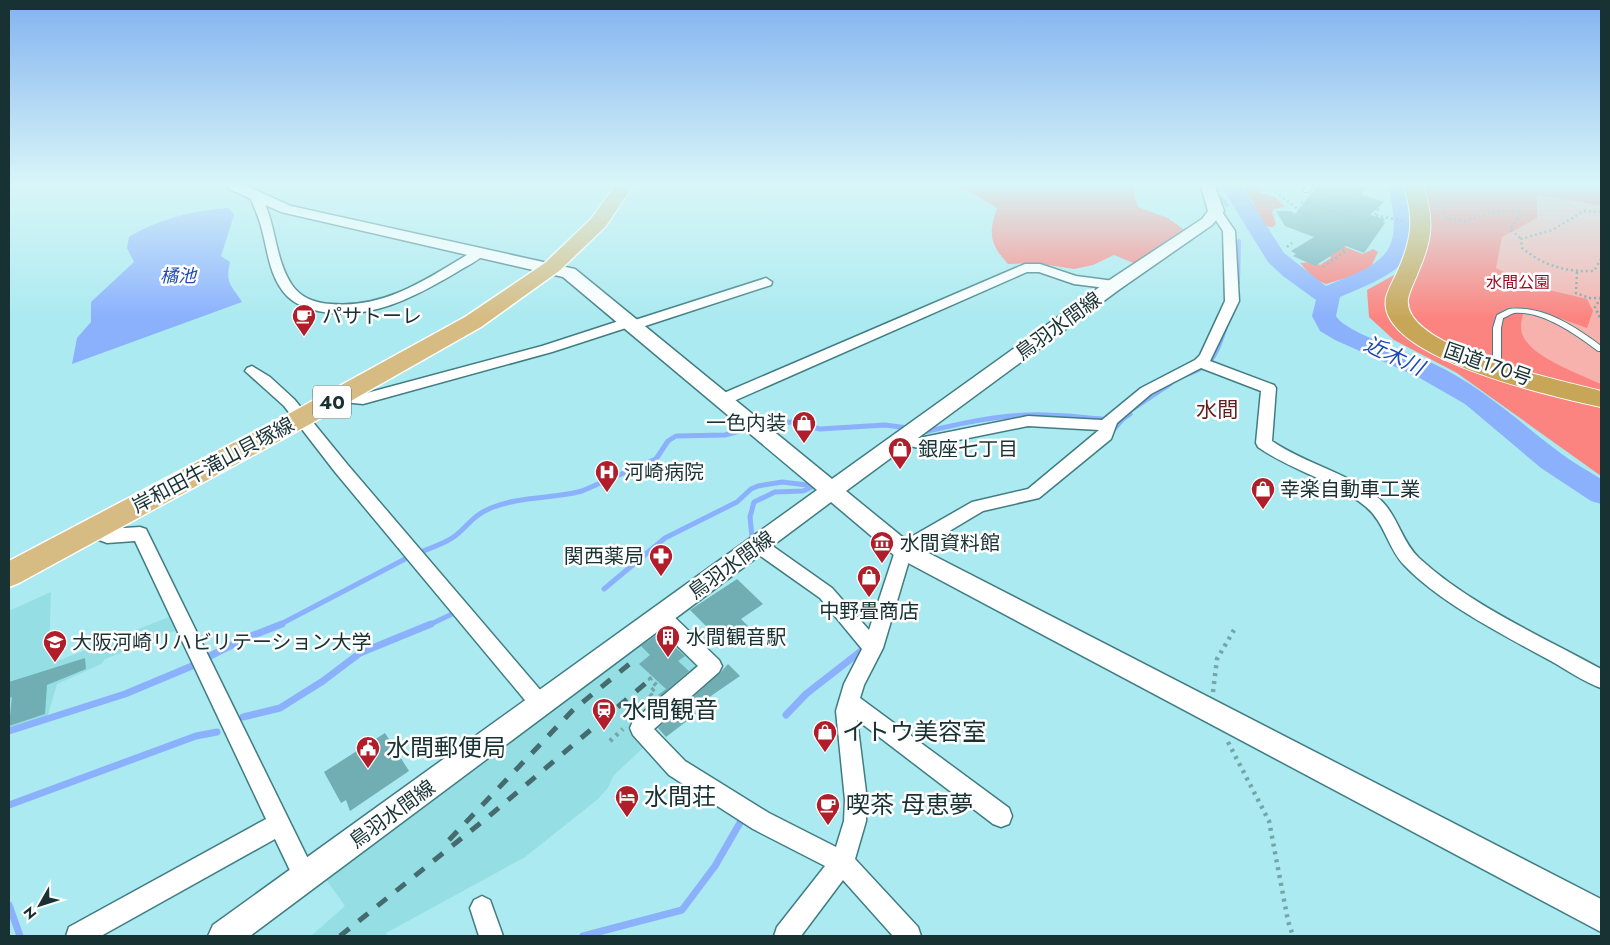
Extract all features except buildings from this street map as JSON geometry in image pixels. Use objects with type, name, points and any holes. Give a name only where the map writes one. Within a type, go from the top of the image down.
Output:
[{"type":"highway","name":"国道170号","points":[[1422,230],[1414,261],[1397,299],[1402,318],[1408,328],[1440,349],[1459,358],[1601,399]]},
{"type":"main road","name":"岸和田牛滝山貝塚線","points":[[9,575],[338,398],[474,322],[552,268],[591,230]]},
{"type":"street","points":[[268,230],[276,266],[288,290],[310,305],[339,310],[366,308],[389,303],[413,292],[479,253]]},
{"type":"street","points":[[376,230],[569,273],[903,550],[1601,916]]},
{"type":"street","name":"鳥羽水間線","points":[[224,936],[902,439],[1114,285],[1195,230]]},
{"type":"street","points":[[786,936],[842,862],[855,821],[856,800],[846,711],[854,684],[873,648],[903,550],[978,506],[1033,494],[1105,435],[1110,420],[1146,392],[1200,363],[1212,346],[1232,301],[1228,230]]},
{"type":"street","points":[[722,400],[1025,268],[1040,268],[1074,280],[1114,285]]},
{"type":"street","points":[[338,398],[372,396],[547,349],[766,282]]},
{"type":"street","points":[[1200,363],[1270,388],[1264,443],[1357,492],[1380,510],[1390,523],[1399,547],[1417,567],[1457,597],[1601,679]]},
{"type":"street","points":[[252,371],[265,378],[303,417],[334,460],[541,705]]},
{"type":"street","points":[[902,439],[919,443],[1028,421],[1108,426]]},
{"type":"street","points":[[92,530],[107,536],[140,534],[305,877]]},
{"type":"street","points":[[758,545],[826,593],[873,648]]},
{"type":"street","points":[[661,617],[712,666],[640,728],[677,768],[761,821],[842,862],[909,936]]},
{"type":"street","points":[[849,702],[1001,816]]},
{"type":"street","points":[[78,936],[279,824]]},
{"type":"street","points":[[482,908],[491,936]]},
{"type":"lane","points":[[1497,370],[1497,328],[1500,317],[1512,311],[1534,313],[1555,320],[1582,335],[1601,349]]},
{"type":"path","points":[[1511,230],[1521,239],[1522,248],[1532,257],[1561,269],[1577,272],[1594,271],[1601,259]]},
{"type":"path","points":[[1521,239],[1552,230]]},
{"type":"path","points":[[1286,248],[1292,243]]},
{"type":"path","points":[[1323,267],[1346,251],[1334,247]]},
{"type":"path","points":[[1577,272],[1576,293],[1589,298],[1601,298]]},
{"type":"path","points":[[1601,298],[1596,306],[1601,320]]},
{"type":"path","points":[[1234,630],[1218,652],[1213,675],[1214,713],[1269,820],[1288,921],[1294,936]]},
{"type":"path","points":[[610,742],[609,740],[625,727]]},
{"type":"shaded area","name":"大阪河崎リハビリテーション大学","points":[[51,592],[49,646],[55,662],[169,617],[177,630],[105,659],[101,664],[57,684],[47,718],[9,732],[9,611]]},
{"type":"shaded area","points":[[657,630],[700,668],[631,731],[644,747],[614,775],[607,789],[598,799],[525,857],[386,933],[387,936],[311,936],[345,906],[325,878],[422,805],[489,760]]},
{"type":"green space","points":[[992,230],[1186,231],[1136,264],[1114,255],[1093,265],[1074,269],[1036,263],[1008,264],[994,244]]},
{"type":"green space","name":"水間公園","points":[[1436,230],[1601,230],[1601,395],[1562,384],[1419,275]]},
{"type":"green space","points":[[1515,230],[1502,237],[1496,268],[1532,286],[1587,299],[1593,311],[1587,328],[1542,312],[1524,310],[1521,330],[1528,344],[1536,351],[1558,364],[1601,384],[1601,476],[1457,373],[1394,340],[1369,317],[1367,290],[1396,274],[1411,231]]},
{"type":"green space","points":[[1342,246],[1363,254],[1373,249],[1378,252],[1369,271],[1326,284],[1314,279],[1300,263],[1312,262],[1320,265],[1331,258],[1330,256]]},
{"type":"water","name":"橘池","points":[[229,230],[221,256],[230,262],[229,280],[242,302],[72,364],[77,338],[91,322],[91,302],[134,262],[127,248],[129,237],[140,231]]},
{"type":"waterway","name":"近木川","points":[[1259,230],[1276,257],[1291,271],[1328,298]]},
{"type":"waterway","points":[[1328,298],[1332,292],[1375,274],[1387,266],[1402,246],[1405,230]]},
{"type":"waterway","points":[[1238,283],[1239,241]]},
{"type":"waterway","name":"近木川","points":[[1328,298],[1324,316],[1329,326],[1344,335],[1427,371],[1474,398],[1551,461],[1601,493]]},
{"type":"waterway","points":[[1184,376],[1202,368],[1213,358],[1226,327]]},
{"type":"waterway","points":[[1131,410],[1170,384]]},
{"type":"waterway","points":[[1120,421],[1130,414],[1128,412]]},
{"type":"waterway","points":[[924,432],[976,421],[1015,416],[1047,415],[1102,419]]},
{"type":"waterway","points":[[1112,431],[1122,420]]},
{"type":"waterway","points":[[764,425],[791,422],[820,429],[885,425],[908,428]]},
{"type":"waterway","points":[[423,551],[451,538],[475,517],[491,508],[513,501],[582,491],[656,459],[668,441],[676,436],[725,435],[747,429]]},
{"type":"waterway","points":[[604,589],[665,538],[737,502],[751,489],[782,482],[815,486]]},
{"type":"waterway","points":[[752,537],[750,517],[754,502],[775,492],[803,491],[814,486]]},
{"type":"waterway","points":[[279,625],[407,558]]},
{"type":"waterway","points":[[429,625],[452,614]]},
{"type":"waterway","points":[[210,656],[246,638],[282,624]]},
{"type":"waterway","points":[[243,717],[280,708],[323,681],[360,653],[431,624]]},
{"type":"waterway","points":[[786,715],[806,694],[865,648]]},
{"type":"waterway","points":[[9,731],[125,694],[192,666]]},
{"type":"waterway","points":[[9,805],[196,736],[217,732]]},
{"type":"waterway","points":[[583,936],[682,910],[715,866],[741,821]]},
{"type":"waterway","points":[[9,905],[20,936]]},
{"type":"railway","points":[[449,840],[572,711],[638,657]]},
{"type":"railway","points":[[340,936],[488,817],[646,683]]},
{"type":"place","name":"パサトーレ","points":[[304,337]]},
{"type":"place","name":"一色内装","points":[[804,444]]},
{"type":"place","name":"銀座七丁目","points":[[900,470]]},
{"type":"place","name":"河崎病院","points":[[607,493]]},
{"type":"place","name":"幸楽自動車工業","points":[[1263,510]]},
{"type":"place","name":"水間資料館","points":[[882,564]]},
{"type":"place","name":"関西薬局","points":[[661,577]]},
{"type":"place","name":"中野畳商店","points":[[869,598]]},
{"type":"place","name":"水間観音駅","points":[[668,658]]},
{"type":"place","name":"大阪河崎リハビリテーション大学","points":[[55,663]]},
{"type":"place","name":"水間観音","points":[[604,731]]},
{"type":"place","name":"イトウ美容室","points":[[825,753]]},
{"type":"place","name":"水間郵便局","points":[[368,769]]},
{"type":"place","name":"水間荘","points":[[627,818]]},
{"type":"place","name":"喫茶 母恵夢","points":[[828,826]]},
{"type":"district","name":"水間","points":[[1217,410]]}]
